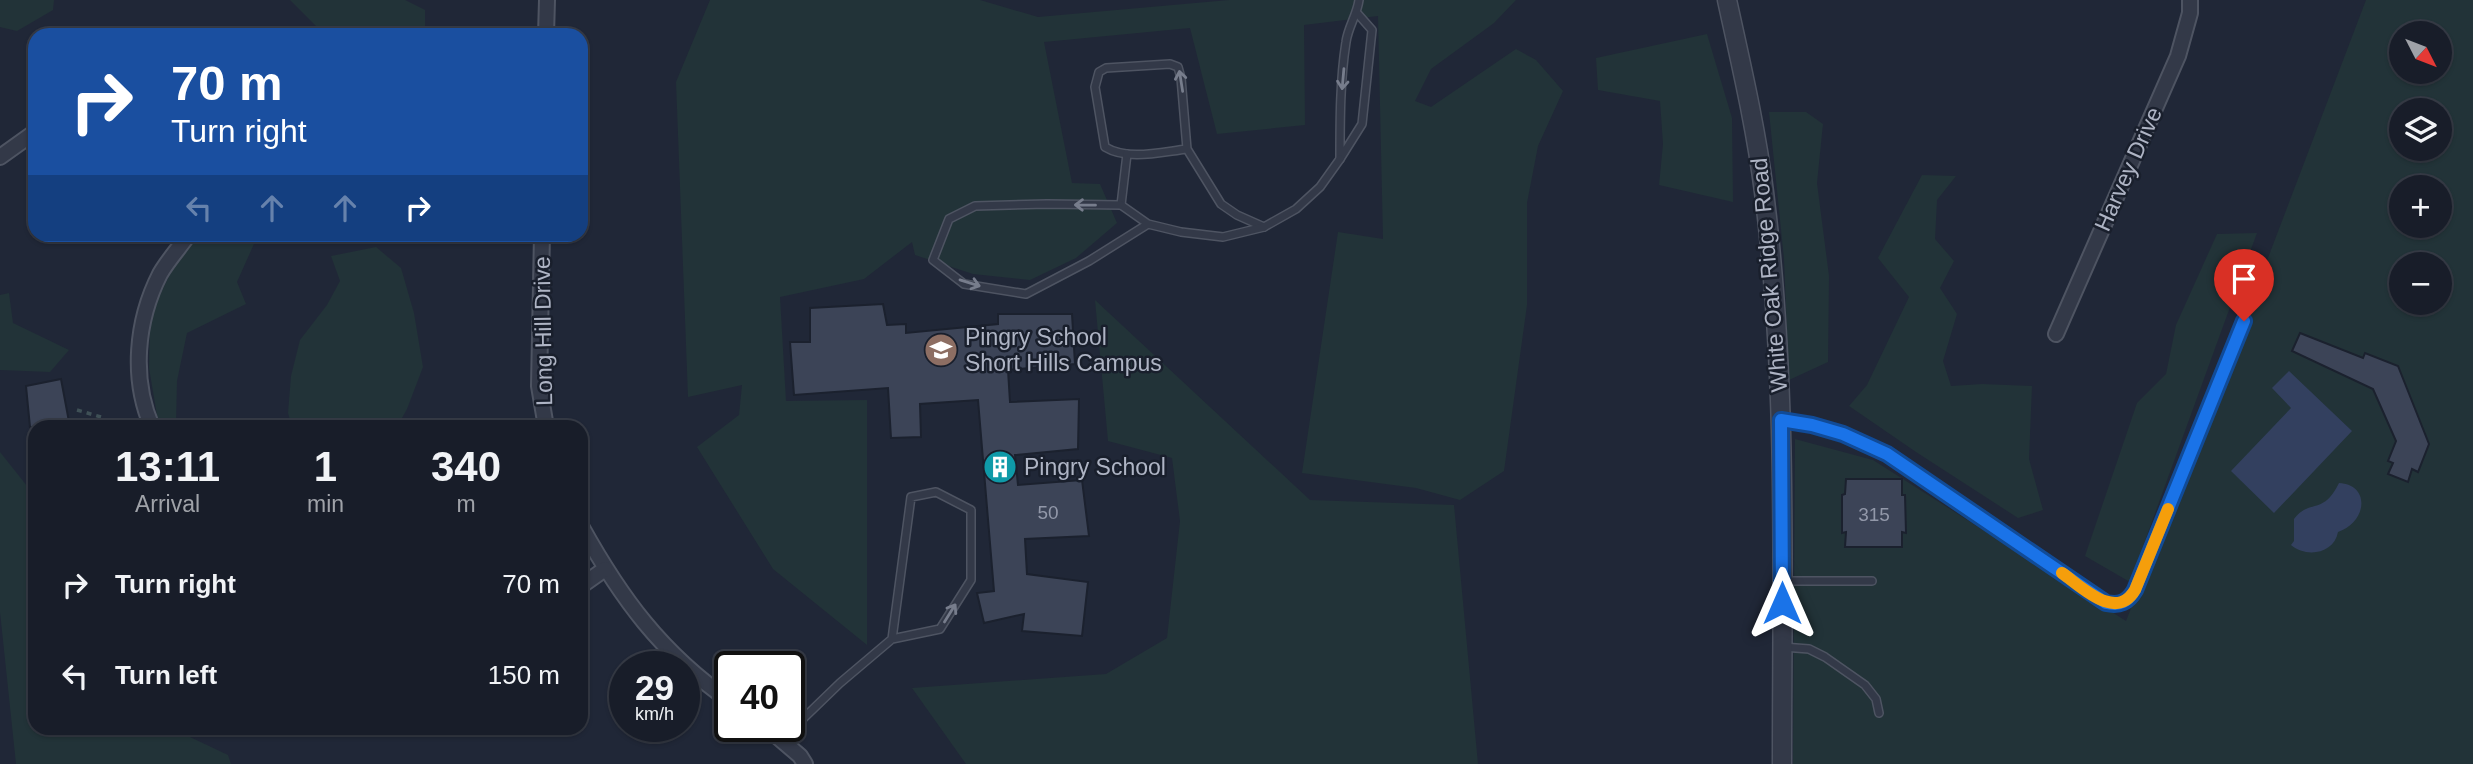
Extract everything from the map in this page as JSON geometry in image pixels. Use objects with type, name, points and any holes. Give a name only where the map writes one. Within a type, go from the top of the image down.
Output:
[{"type":"street","points":[[546,28],[547,0]]},
{"type":"street","name":"White Oak Ridge Road","points":[[1727,0],[1753,117],[1764,192],[1777,321],[1781,420],[1782,764]]},
{"type":"street","name":"Harvey Drive","points":[[2056,334],[2178,56],[2190,13],[2190,0]]},
{"type":"street","points":[[0,157],[28,137]]},
{"type":"street","points":[[149,420],[143,406],[138,374],[144,319],[161,274],[183,242]]},
{"type":"street","name":"Long Hill Drive","points":[[542,242],[539,386],[545,420]]},
{"type":"street","points":[[588,539],[630,607],[703,683],[714,690]]},
{"type":"street","points":[[588,581],[605,569]]},
{"type":"street","points":[[784,742],[805,764]]},
{"type":"lane","points":[[1340,159],[1340,115],[1346,41],[1359,0]]},
{"type":"lane","points":[[1148,224],[1089,261],[1026,294],[964,284],[933,260],[949,219],[975,206],[1121,205],[1148,224],[1181,232],[1223,237],[1264,227],[1296,209],[1320,187],[1362,124],[1372,30],[1357,13]]},
{"type":"lane","points":[[1187,149],[1127,154],[1116,153],[1105,147],[1095,87],[1099,72],[1106,68],[1170,64],[1178,67],[1187,149],[1221,204],[1237,215],[1264,227]]},
{"type":"lane","points":[[1121,205],[1127,154]]},
{"type":"lane","points":[[1781,420],[1843,434],[1887,454],[2106,603],[2123,603],[2131,598],[2135,590],[2244,321]]},
{"type":"lane","points":[[805,717],[840,683],[892,639],[940,629],[971,580],[971,510],[936,492],[911,497],[892,639]]},
{"type":"lane","points":[[1782,581],[1872,581]]},
{"type":"lane","points":[[1782,647],[1809,649],[1825,657],[1865,685],[1876,699],[1879,713]]},
{"type":"path","points":[[77,410],[101,416],[104,420]]},
{"type":"shaded area","points":[[0,0],[54,0],[53,10],[17,31],[0,27]]},
{"type":"shaded area","points":[[290,0],[405,0],[425,10],[425,28],[318,28]]},
{"type":"shaded area","points":[[710,0],[980,0],[1038,17],[1229,0],[1516,0],[1494,23],[1431,69],[1415,101],[1431,107],[1516,49],[1536,60],[1563,91],[1538,146],[1527,203],[1527,305],[1504,471],[1460,500],[1416,488],[1302,473],[1338,232],[1383,239],[1378,16],[1304,25],[1305,125],[1217,134],[1190,28],[1044,42],[1072,183],[1100,184],[1117,223],[1076,258],[1030,280],[973,274],[915,255],[912,242],[864,279],[780,297],[786,401],[867,400],[867,645],[773,569],[697,447],[739,415],[742,385],[688,397],[676,82]]},
{"type":"shaded area","points":[[2366,0],[2473,0],[2473,764],[1793,764],[1795,439],[1873,460],[2126,621]]},
{"type":"shaded area","points":[[1707,34],[1732,118],[1733,202],[1659,185],[1663,144],[1660,101],[1598,90],[1596,58]]},
{"type":"shaded area","points":[[1769,112],[1806,112],[1823,124],[1817,183],[1829,276],[1828,362],[1789,380],[1784,259]]},
{"type":"shaded area","points":[[1922,175],[1956,176],[1937,200],[1935,239],[1954,261],[1940,288],[1957,314],[1943,361],[1951,386],[2032,386],[2029,459],[2043,510],[2018,518],[1849,406],[1867,385],[1909,297],[1878,258]]},
{"type":"shaded area","points":[[2257,233],[2130,582],[2085,556],[2137,403],[2166,374],[2176,325],[2217,234]]},
{"type":"shaded area","points":[[193,242],[255,242],[237,282],[246,304],[187,333],[177,381],[176,420],[158,420],[149,368],[150,315],[174,266]]},
{"type":"shaded area","points":[[376,247],[401,268],[414,313],[423,367],[401,420],[290,420],[288,413],[291,376],[300,340],[327,305],[340,281],[331,256]]},
{"type":"shaded area","points":[[9,293],[13,323],[69,350],[50,372],[0,370],[0,295]]},
{"type":"shaded area","points":[[1095,300],[1310,500],[1454,505],[1478,764],[966,764],[912,688],[1106,674],[1167,638],[1180,521],[1172,458],[1108,441]]},
{"type":"shaded area","points":[[0,452],[28,487],[28,735],[186,735],[228,755],[231,764],[16,764],[0,612]]},
{"type":"water","points":[[2289,371],[2352,431],[2274,513],[2231,471],[2291,408],[2272,388]]},
{"type":"water","points":[[2339,483],[2349,485],[2360,497],[2361,505],[2355,520],[2338,532],[2331,545],[2319,552],[2304,552],[2291,545],[2294,541],[2294,519],[2306,509],[2327,500]]},
{"type":"building","name":"Pingry School","points":[[883,304],[887,325],[906,324],[906,333],[998,324],[998,314],[1072,314],[1075,364],[1008,370],[1010,402],[1079,399],[1078,449],[1015,455],[1018,485],[1082,480],[1089,536],[1025,539],[1027,574],[1088,582],[1082,636],[1022,631],[1024,614],[984,623],[977,593],[994,591],[978,400],[920,404],[921,437],[891,438],[888,388],[794,395],[790,342],[810,342],[810,308]]},
{"type":"building","points":[[2300,333],[2363,358],[2365,353],[2398,366],[2429,444],[2418,472],[2412,469],[2408,482],[2388,474],[2393,463],[2388,461],[2396,441],[2373,389],[2292,351]]},
{"type":"building","points":[[61,379],[69,420],[29,420],[26,386]]},
{"type":"building","points":[[1846,479],[1902,479],[1906,533],[1902,532],[1902,547],[1845,547],[1846,532],[1842,533],[1842,495],[1845,494]]},
{"type":"slow traffic","points":[[2062,573],[2106,603],[2123,603],[2131,598],[2135,590],[2168,509]]},
{"type":"place","name":"Pingry School Short Hills Campus","points":[[941,350]]},
{"type":"place","name":"Pingry School","points":[[1000,467]]},
{"type":"route","points":[[1782,603],[1781,420],[1843,434],[1887,454],[2106,603],[2123,603],[2131,598],[2135,590],[2244,321]]}]
